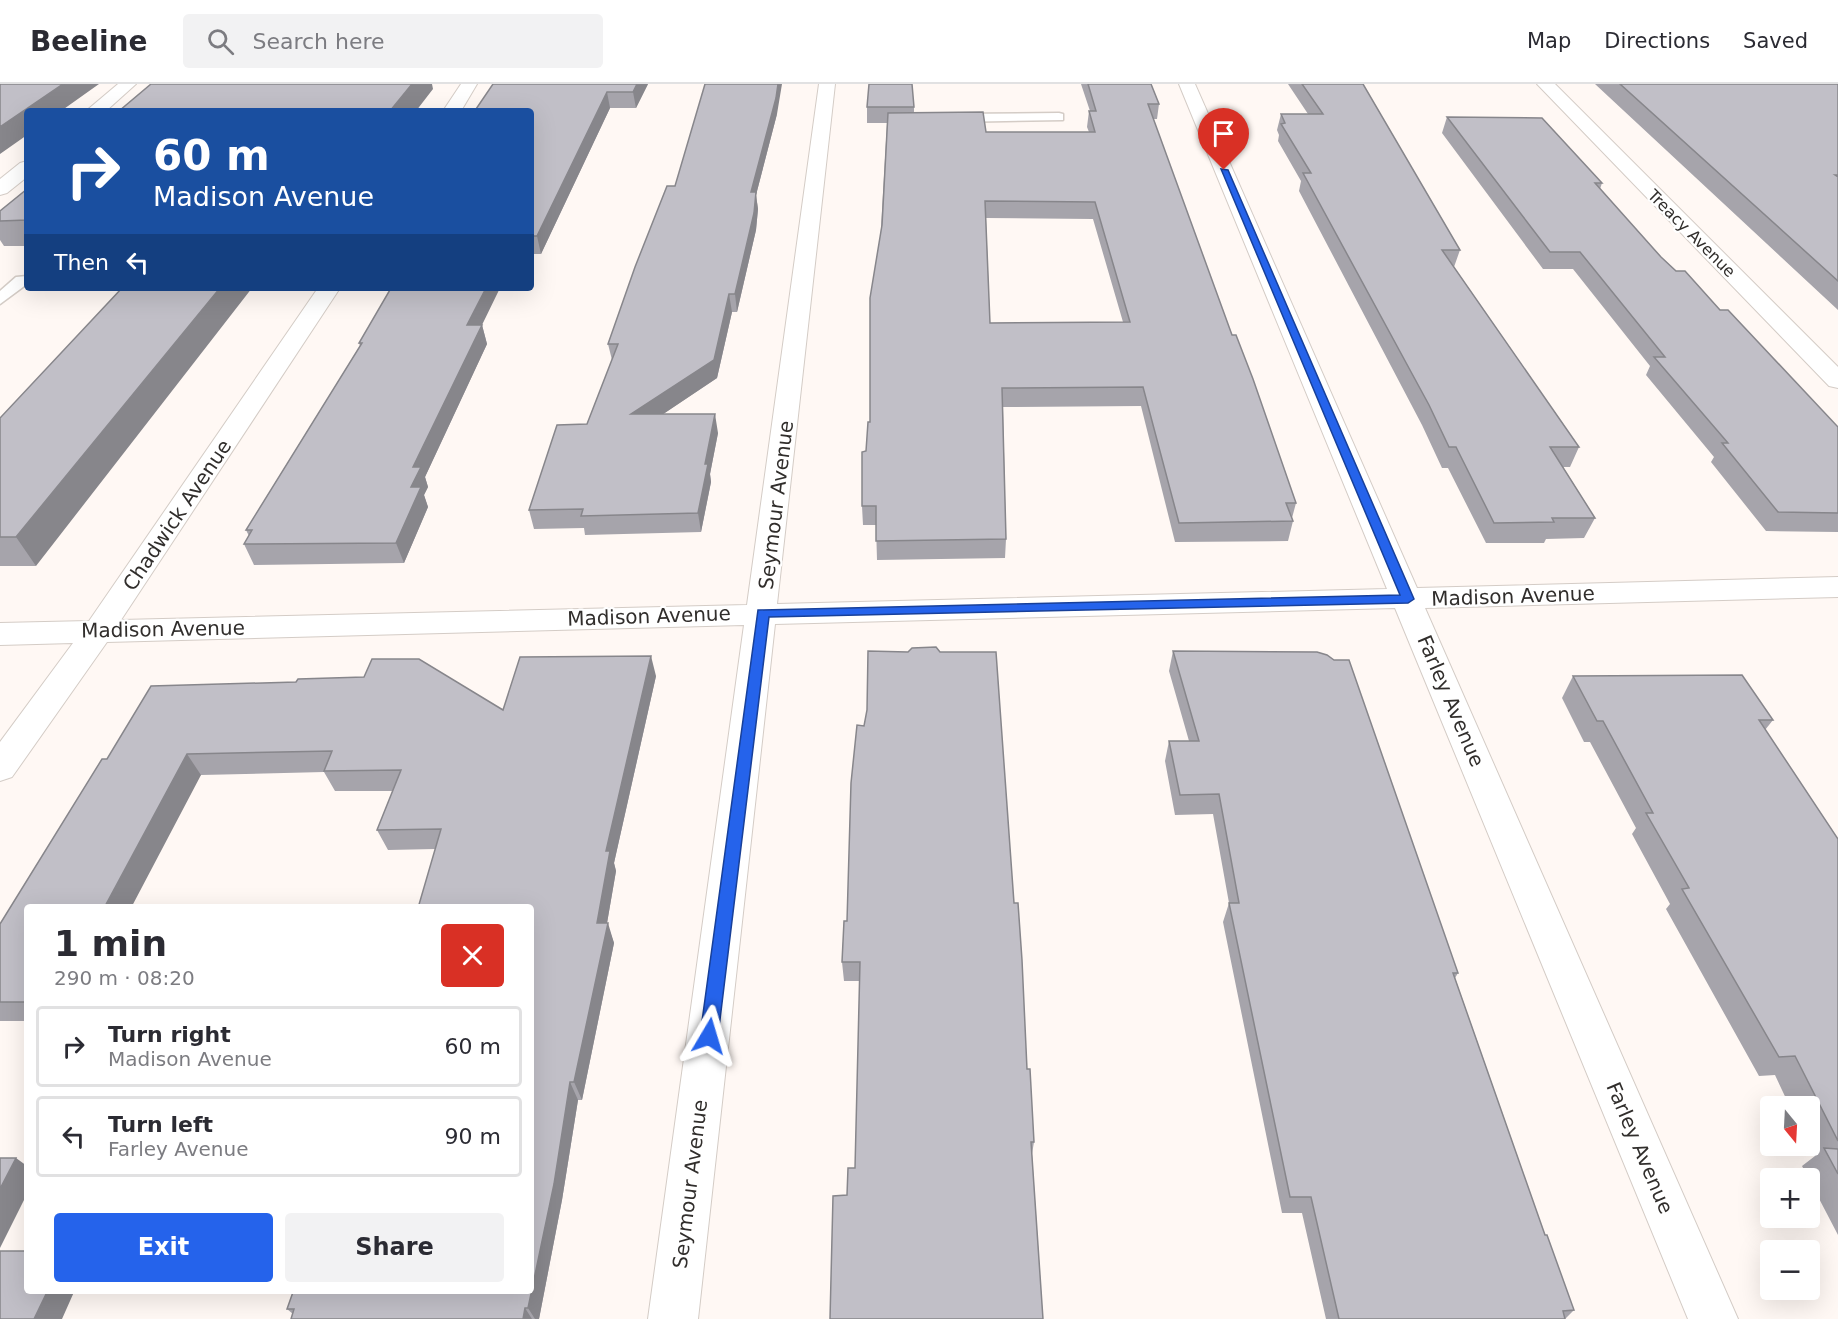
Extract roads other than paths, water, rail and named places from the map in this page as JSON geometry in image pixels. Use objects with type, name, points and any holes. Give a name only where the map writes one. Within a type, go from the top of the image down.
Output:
[{"type":"street","points":[[99,108],[128,84]]},
{"type":"street","points":[[454,108],[469,84]]},
{"type":"street","name":"Seymour Avenue","points":[[673,1319],[763,613],[827,84]]},
{"type":"street","name":"Farley Avenue","points":[[1186,84],[1408,599],[1713,1319]]},
{"type":"street","name":"Treacy Avenue","points":[[1545,84],[1838,381]]},
{"type":"street","points":[[0,189],[24,169]]},
{"type":"street","name":"Chadwick Avenue","points":[[0,768],[98,631],[327,291]]},
{"type":"street","name":"Madison Avenue","points":[[0,634],[1838,587]]},
{"type":"lane","points":[[947,118],[1059,117]]},
{"type":"lane","points":[[0,299],[21,280],[24,280]]}]
